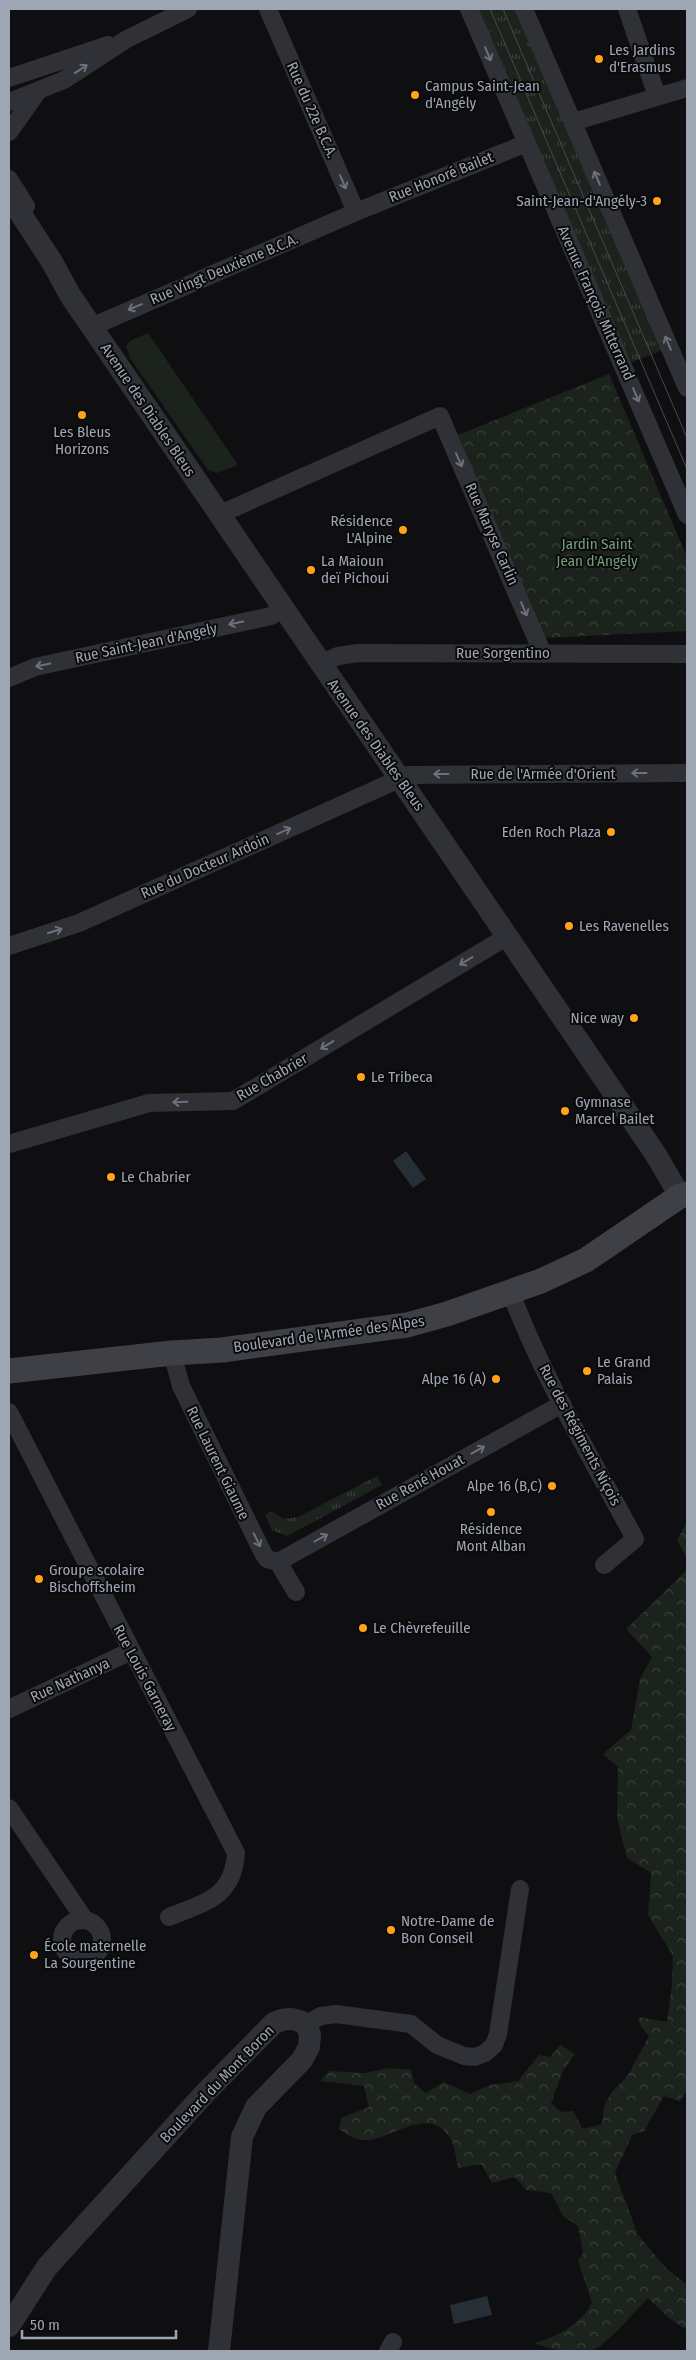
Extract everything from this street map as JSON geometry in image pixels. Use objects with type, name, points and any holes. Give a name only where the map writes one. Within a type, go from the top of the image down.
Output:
[{"type":"main road","name":"Boulevard de l'Armée des Alpes","points":[[9,1371],[172,1353],[222,1350],[407,1325],[511,1293],[586,1260],[685,1196]]},
{"type":"street","points":[[9,102],[64,80],[127,39],[188,9]]},
{"type":"street","name":"Rue du 22e B.C.A.","points":[[268,9],[356,212]]},
{"type":"street","name":"Avenue François Mitterrand","points":[[469,9],[687,515]]},
{"type":"street","points":[[524,9],[687,388]]},
{"type":"street","points":[[627,9],[657,96]]},
{"type":"street","points":[[9,78],[54,61],[127,39]]},
{"type":"street","points":[[573,122],[687,88]]},
{"type":"street","points":[[9,132],[38,91]]},
{"type":"street","name":"Rue Honoré Bailet","points":[[356,212],[526,143]]},
{"type":"street","name":"Avenue des Diables Bleus","points":[[9,179],[58,257],[70,296]]},
{"type":"street","name":"Avenue des Diables Bleus","points":[[9,196],[52,262],[70,296],[685,1196]]},
{"type":"street","name":"Rue Vingt Deuxième B.C.A.","points":[[91,327],[356,212]]},
{"type":"street","name":"Avenue des Diables Bleus","points":[[9,224],[42,270],[70,296]]},
{"type":"street","name":"Rue Maryse Carlin","points":[[218,514],[440,416],[542,654]]},
{"type":"street","name":"Rue Saint-Jean d'Angely","points":[[9,678],[34,667],[271,616],[282,608]]},
{"type":"street","name":"Rue Sorgentino","points":[[320,664],[338,656],[358,653],[687,654]]},
{"type":"street","name":"Rue de l'Armée d'Orient","points":[[399,779],[408,775],[422,774],[687,773]]},
{"type":"street","name":"Rue du Docteur Ardoin","points":[[9,946],[79,923],[399,779]]},
{"type":"street","name":"Rue Chabrier","points":[[9,1144],[149,1103],[232,1101],[508,936]]},
{"type":"street","name":"Rue des Régiments Niçois","points":[[511,1293],[524,1328],[562,1404],[636,1539],[604,1565]]},
{"type":"street","name":"Rue Laurent Giaume","points":[[172,1353],[181,1386],[263,1553],[267,1560],[278,1562]]},
{"type":"street","name":"Rue René Houat","points":[[278,1562],[562,1404]]},
{"type":"street","name":"Rue Louis Garneray","points":[[9,1412],[236,1853],[235,1869],[228,1885],[217,1897],[169,1918]]},
{"type":"street","points":[[278,1562],[296,1592]]},
{"type":"street","name":"Rue Nathanya","points":[[9,1709],[131,1651]]},
{"type":"street","points":[[9,1808],[84,1920]]},
{"type":"street","points":[[219,2351],[242,2137],[256,2107],[306,2054],[310,2036],[306,2024],[321,2016],[336,2014],[411,2024],[437,2045],[464,2056],[475,2057],[485,2053],[494,2045],[498,2034],[520,1889]]},
{"type":"street","name":"Boulevard du Mont Boron","points":[[9,2326],[47,2267],[137,2166],[264,2031],[286,2018],[296,2019],[306,2024]]},
{"type":"green space","points":[[476,9],[517,9],[665,349],[630,363]]},
{"type":"green space","points":[[148,333],[238,465],[217,473],[208,470],[130,358],[126,346],[130,341]]},
{"type":"green space","name":"Jardin Saint Jean d'Angély","points":[[609,374],[687,557],[687,631],[544,638],[458,435]]},
{"type":"green space","points":[[377,1476],[382,1485],[287,1536],[272,1530],[265,1515],[271,1511],[284,1519],[298,1517]]},
{"type":"green space","points":[[687,1522],[687,1558],[677,1540]]},
{"type":"green space","points":[[687,1570],[687,2090],[680,2101],[664,2096],[644,2131],[632,2135],[615,2173],[638,2235],[667,2269],[687,2285],[687,2330],[670,2319],[648,2298],[612,2336],[597,2348],[591,2351],[576,2353],[562,2351],[534,2343],[568,2329],[582,2317],[592,2303],[578,2260],[583,2254],[578,2226],[563,2216],[551,2193],[526,2190],[515,2177],[492,2183],[481,2164],[458,2168],[452,2141],[441,2128],[431,2124],[409,2126],[375,2139],[357,2139],[339,2129],[341,2118],[369,2107],[364,2086],[320,2081],[329,2071],[364,2073],[389,2068],[411,2070],[414,2083],[426,2093],[444,2082],[470,2094],[490,2085],[518,2081],[539,2055],[550,2057],[560,2045],[575,2054],[563,2071],[551,2103],[561,2112],[573,2111],[583,2129],[602,2124],[604,2106],[612,2092],[627,2077],[649,2036],[641,2027],[638,2017],[667,2022],[672,1984],[673,1956],[648,1915],[651,1873],[627,1858],[617,1818],[618,1767],[603,1754],[631,1730],[640,1679],[652,1657],[626,1629]]},
{"type":"shaded area","points":[[406,1151],[426,1179],[413,1188],[393,1161]]},
{"type":"shaded area","points":[[487,2296],[492,2315],[454,2324],[450,2305]]},
{"type":"tram line","points":[[490,9],[687,469]]},
{"type":"tram line","points":[[503,9],[687,438]]},
{"type":"place","name":"Les Jardins d'Erasmus","points":[[599,59]]},
{"type":"place","name":"Campus Saint-Jean d'Angély","points":[[415,95]]},
{"type":"place","name":"Saint-Jean-d'Angély-3","points":[[657,201]]},
{"type":"place","name":"Les Bleus Horizons","points":[[82,415]]},
{"type":"place","name":"Résidence L'Alpine","points":[[403,530]]},
{"type":"place","name":"La Maioun deï Pichoui","points":[[311,570]]},
{"type":"place","name":"Eden Roch Plaza","points":[[611,832]]},
{"type":"place","name":"Les Ravenelles","points":[[569,926]]},
{"type":"place","name":"Nice way","points":[[634,1018]]},
{"type":"place","name":"Le Tribeca","points":[[361,1077]]},
{"type":"place","name":"Gymnase Marcel Bailet","points":[[565,1111]]},
{"type":"place","name":"Le Chabrier","points":[[111,1177]]},
{"type":"place","name":"Le Grand Palais","points":[[587,1371]]},
{"type":"place","name":"Alpe 16 (A)","points":[[496,1379]]},
{"type":"place","name":"Alpe 16 (B,C)","points":[[552,1486]]},
{"type":"place","name":"Résidence Mont Alban","points":[[491,1512]]},
{"type":"place","name":"Groupe scolaire Bischoffsheim","points":[[39,1579]]},
{"type":"place","name":"Le Chèvrefeuille","points":[[363,1628]]},
{"type":"place","name":"Notre-Dame de Bon Conseil","points":[[391,1930]]},
{"type":"place","name":"École maternelle La Sourgentine","points":[[34,1955]]}]
